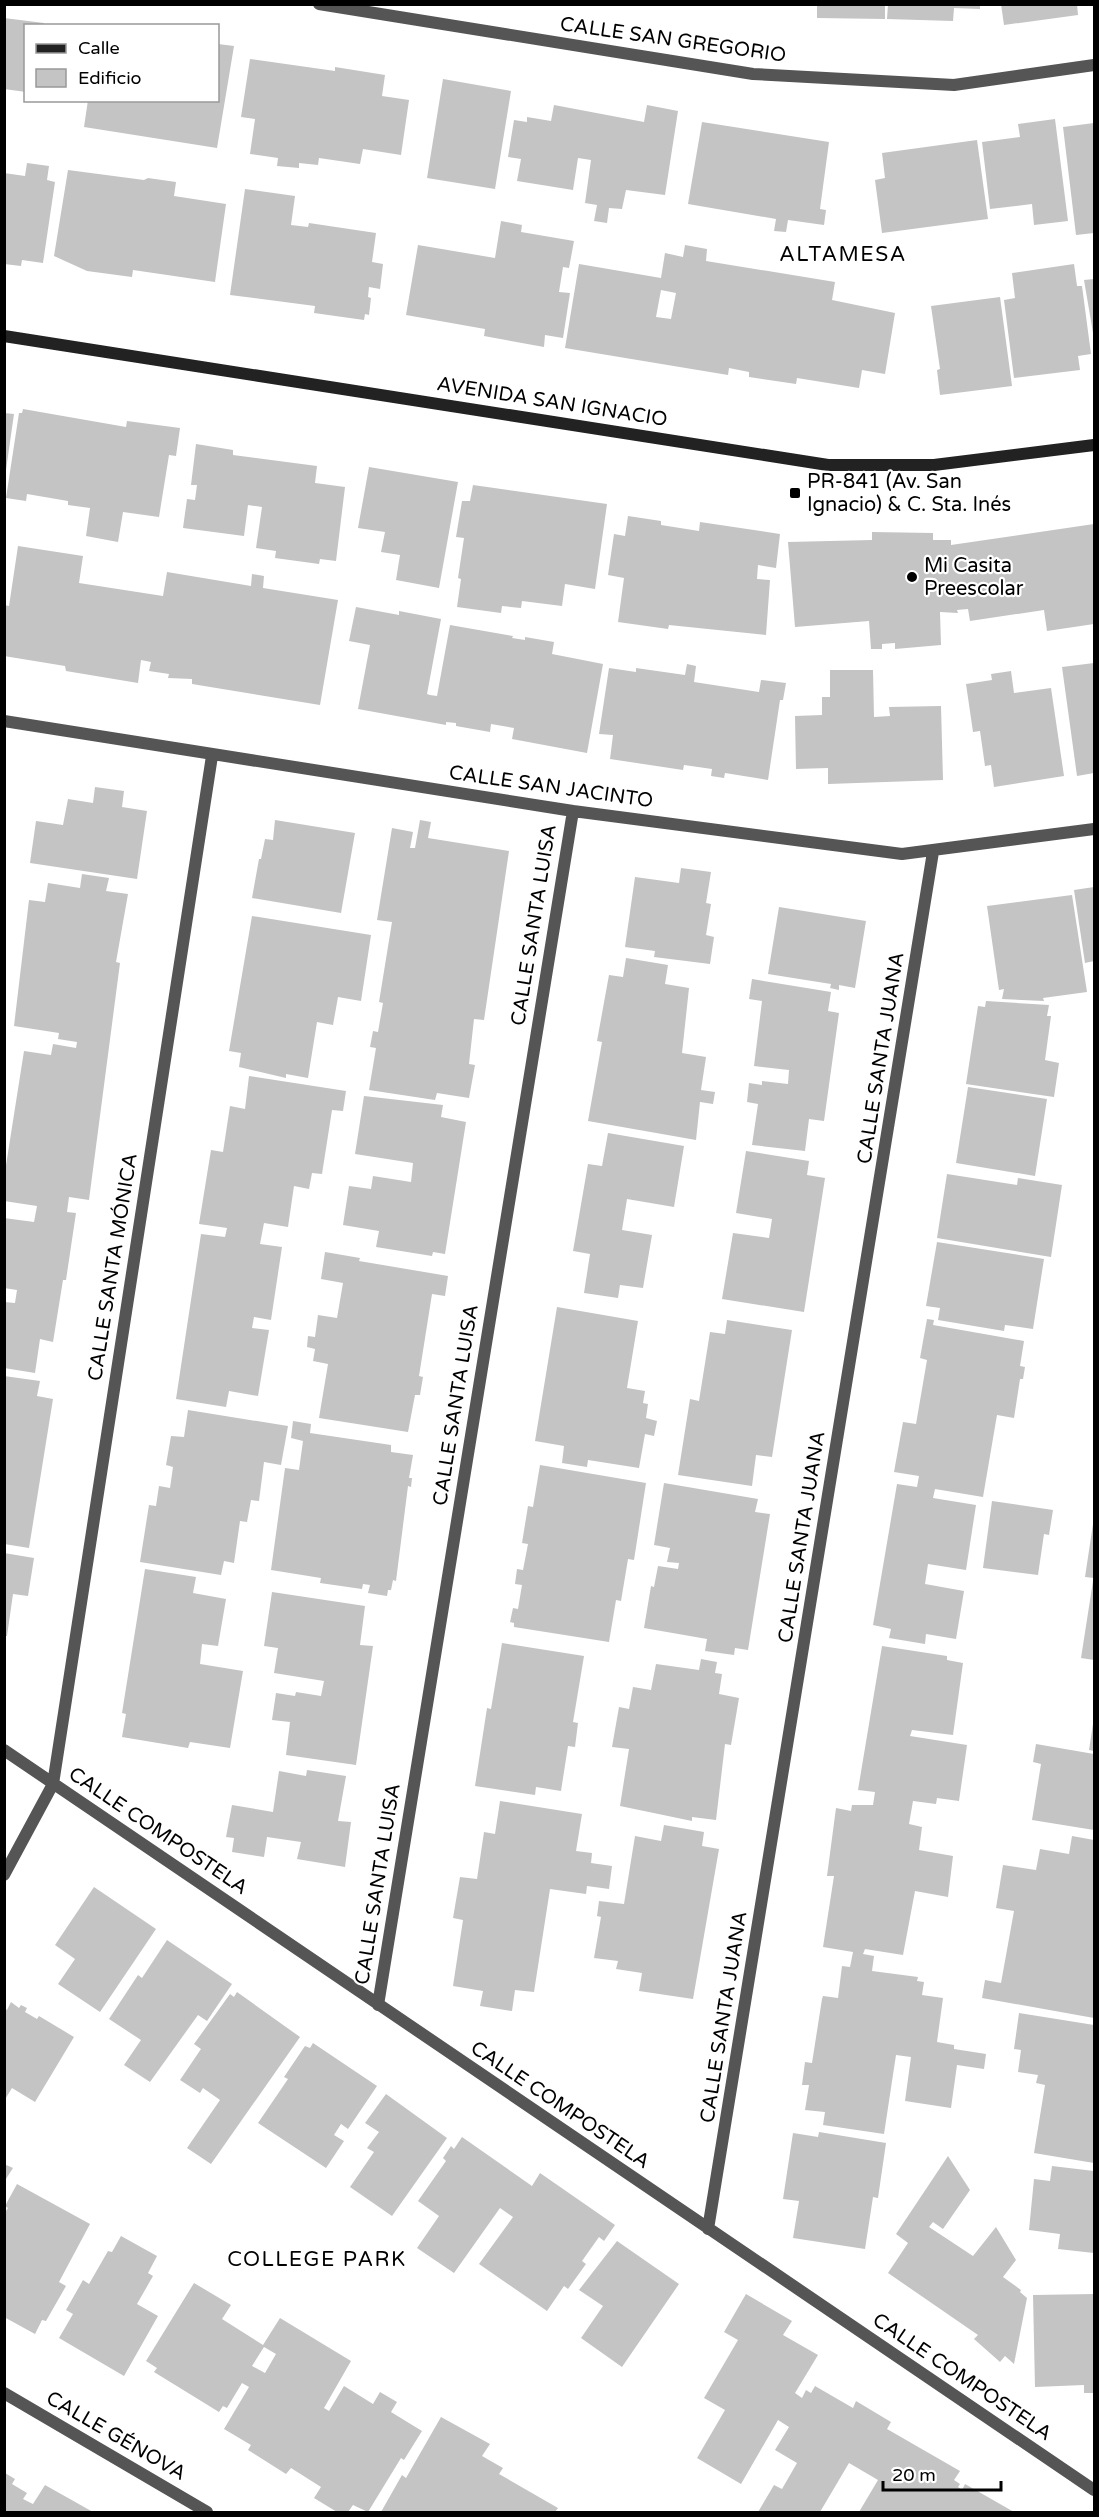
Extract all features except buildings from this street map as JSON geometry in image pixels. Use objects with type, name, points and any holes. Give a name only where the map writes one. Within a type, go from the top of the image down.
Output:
[{"type":"street","name":"CALLE SAN GREGORIO","points":[[319,4],[753,74],[954,85],[1095,65]]},
{"type":"street","name":"AVENIDA SAN IGNACIO","points":[[4,336],[828,465],[934,465],[1095,446]]},
{"type":"street","name":"CALLE SAN JACINTO","points":[[4,721],[212,756],[573,811],[902,854],[933,852],[1095,829]]},
{"type":"street","name":"CALLE SANTA MÓNICA","points":[[4,1875],[53,1784],[212,756]]},
{"type":"street","name":"CALLE SANTA LUISA","points":[[378,2005],[573,811]]},
{"type":"street","name":"CALLE SANTA JUANA","points":[[708,2229],[933,852]]},
{"type":"street","name":"CALLE COMPOSTELA","points":[[4,1750],[1095,2490]]},
{"type":"street","name":"CALLE GÉNOVA","points":[[4,2393],[207,2512]]},
{"type":"place","name":"PR-841 (Av. San Ignacio) & C. Sta. Inés","points":[[795,493]]},
{"type":"place","name":"Mi Casita Preescolar","points":[[912,577]]},
{"type":"district","name":"ALTAMESA","points":[[843,254]]},
{"type":"district","name":"COLLEGE PARK","points":[[317,2259]]}]
